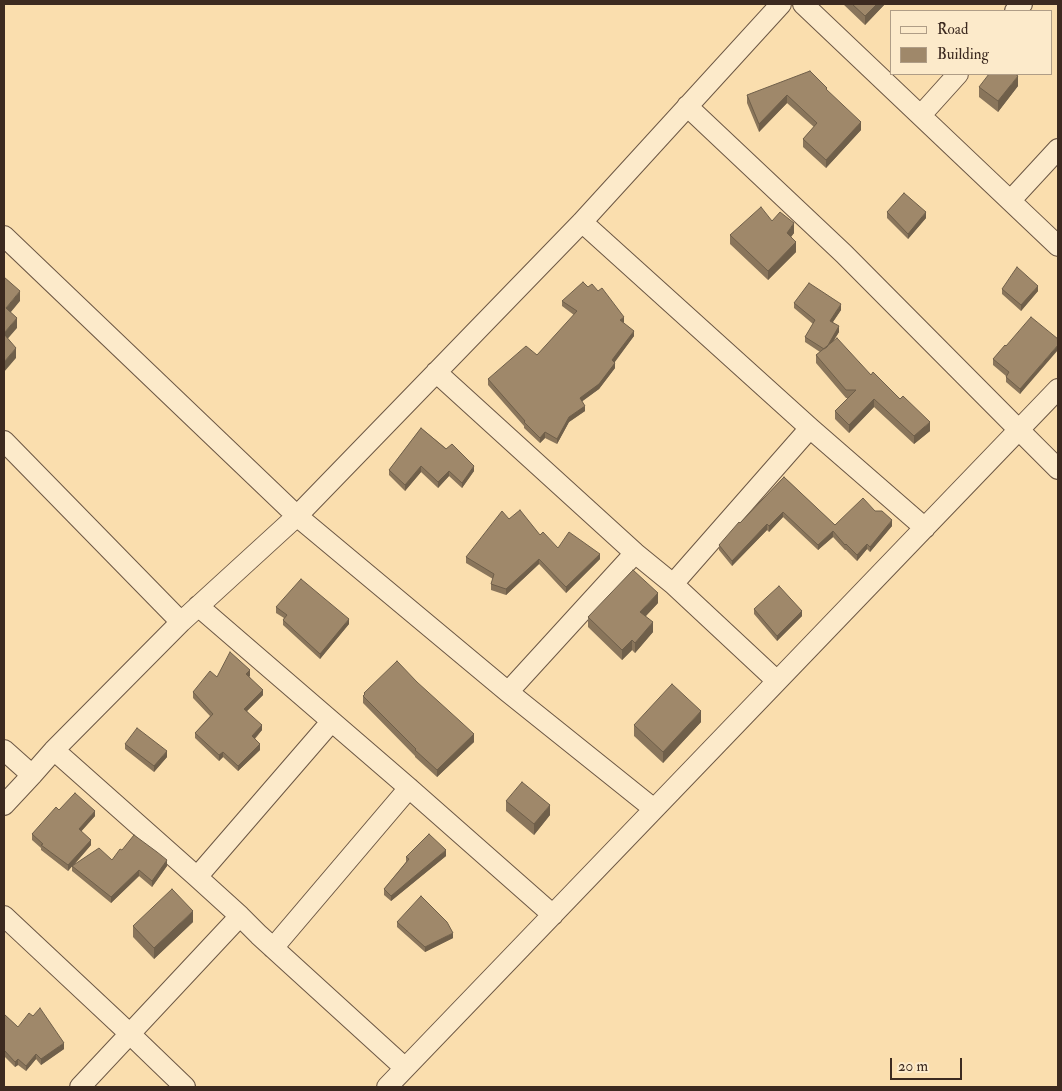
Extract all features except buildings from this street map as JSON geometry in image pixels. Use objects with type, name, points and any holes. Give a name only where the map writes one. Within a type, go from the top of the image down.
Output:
[{"type":"street","points":[[4,804],[54,750],[181,622],[297,516],[582,222],[781,4]]},
{"type":"street","points":[[803,4],[1058,246]]},
{"type":"street","points":[[921,115],[957,75]]},
{"type":"street","points":[[687,106],[844,254],[1058,469]]},
{"type":"street","points":[[1010,200],[1058,149]]},
{"type":"street","points":[[582,222],[810,428],[925,528]]},
{"type":"street","points":[[4,236],[297,516],[508,692],[654,810]]},
{"type":"street","points":[[436,372],[777,681]]},
{"type":"street","points":[[386,1087],[1058,389]]},
{"type":"street","points":[[672,584],[810,428]]},
{"type":"street","points":[[4,441],[181,622]]},
{"type":"street","points":[[508,692],[635,553]]},
{"type":"street","points":[[198,606],[553,915]]},
{"type":"street","points":[[197,877],[331,722]]},
{"type":"street","points":[[4,750],[32,775]]},
{"type":"street","points":[[54,750],[197,877],[405,1068]]},
{"type":"street","points":[[273,948],[409,788]]},
{"type":"street","points":[[4,916],[185,1087]]},
{"type":"street","points":[[80,1087],[240,916]]}]
